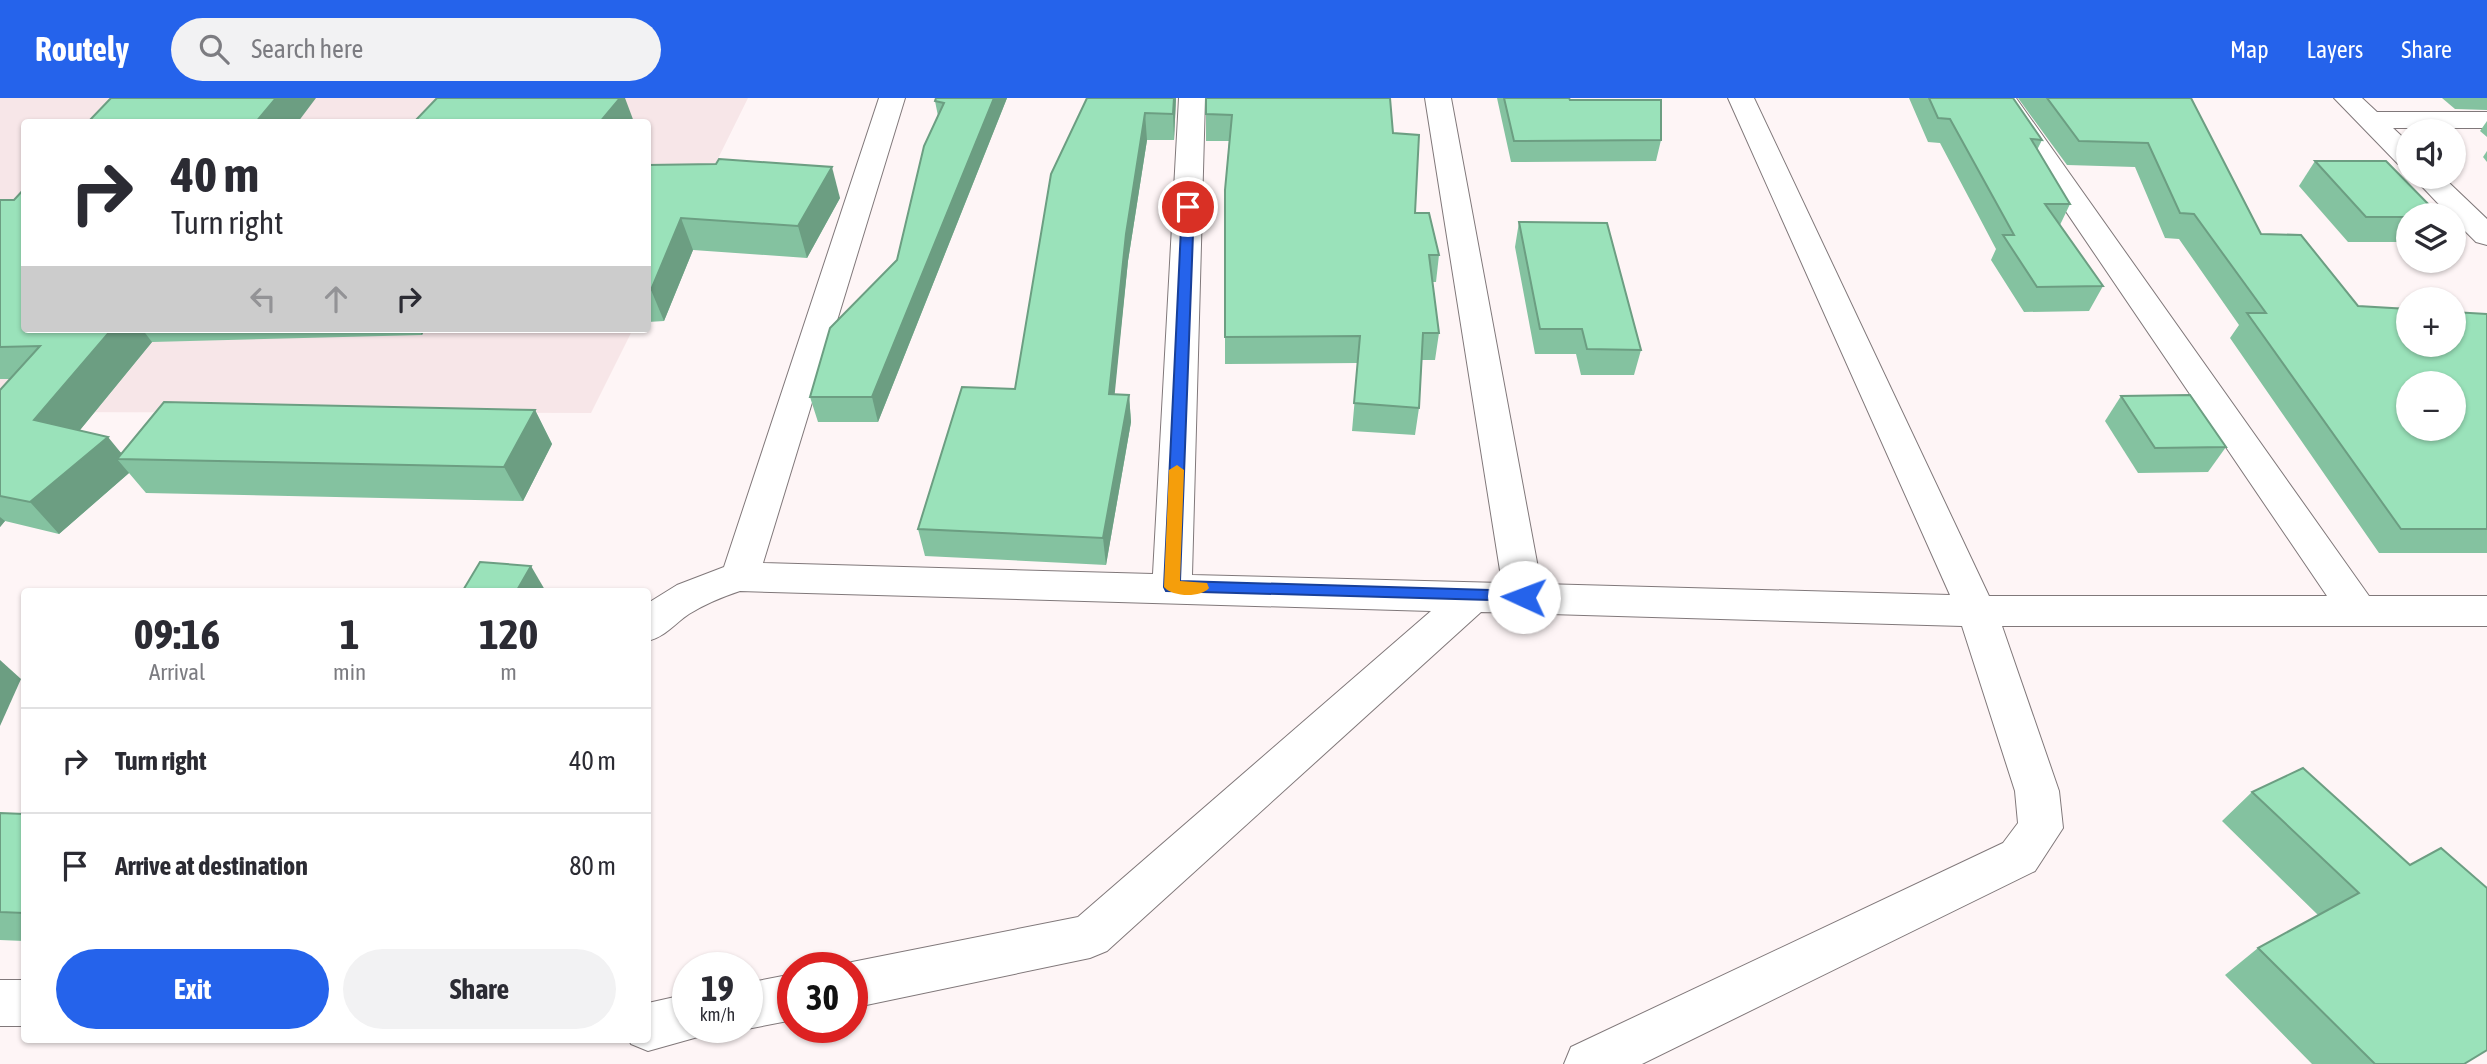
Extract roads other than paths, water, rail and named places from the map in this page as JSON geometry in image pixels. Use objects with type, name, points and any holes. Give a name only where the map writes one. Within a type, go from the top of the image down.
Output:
[{"type":"street","points":[[740,577],[892,98]]},
{"type":"street","points":[[1172,587],[1192,98]]},
{"type":"street","points":[[1438,98],[1524,597]]},
{"type":"street","points":[[1589,1064],[2019,856],[2041,828],[2037,791],[1977,611],[1741,98]]},
{"type":"street","points":[[2001,98],[2358,611]]},
{"type":"street","points":[[2347,98],[2396,146]]},
{"type":"street","points":[[2369,120],[2487,120]]},
{"type":"street","points":[[2439,189],[2487,236]]},
{"type":"street","points":[[651,623],[701,588],[740,577],[1977,611],[2487,611]]},
{"type":"street","points":[[868,982],[1090,936],[1474,596]]},
{"type":"street","points":[[0,1003],[21,1003]]},
{"type":"street","points":[[651,1026],[672,1022]]}]
